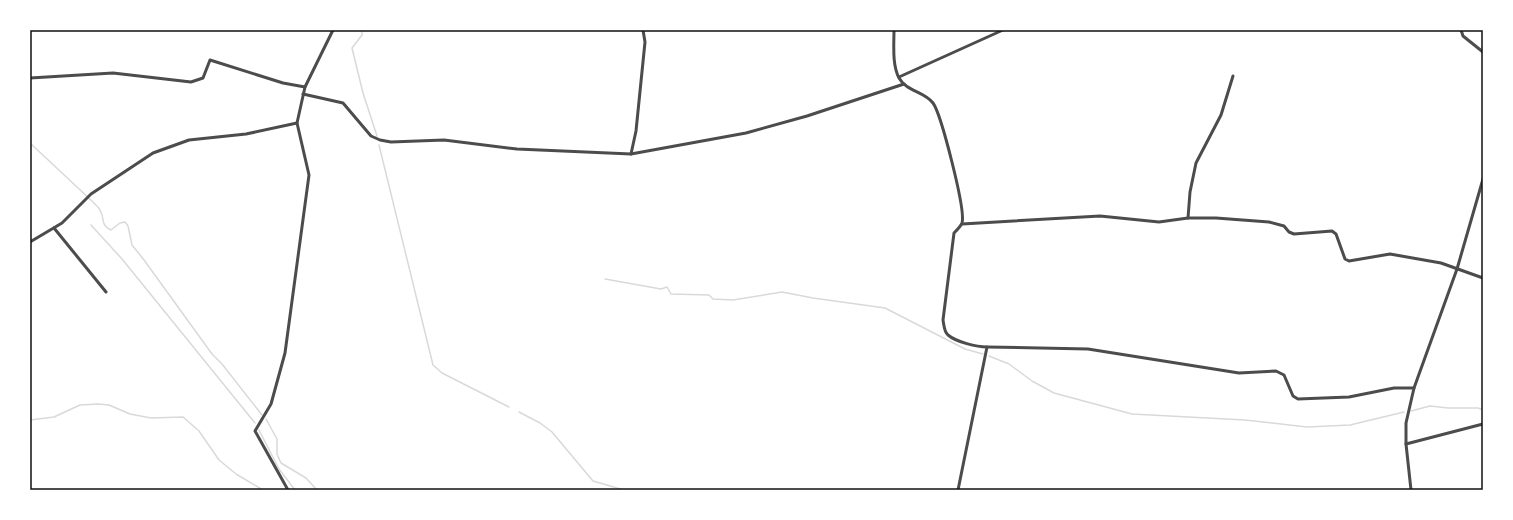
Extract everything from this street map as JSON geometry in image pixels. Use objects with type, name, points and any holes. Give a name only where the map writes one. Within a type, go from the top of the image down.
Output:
[{"type":"street","points":[[288,490],[255,431],[271,404],[285,353],[309,175],[297,123],[303,94],[333,30]]},
{"type":"street","points":[[631,154],[636,131],[645,50],[643,30]]},
{"type":"street","points":[[894,30],[894,58],[899,77],[904,84],[934,103],[953,165],[962,207],[962,224],[954,233],[943,320],[948,335],[977,347],[1088,349],[1239,373],[1276,371],[1284,375],[1293,396],[1298,399],[1349,397],[1394,388],[1414,388]]},
{"type":"street","points":[[899,77],[1003,30]]},
{"type":"street","points":[[1461,30],[1463,36],[1483,52]]},
{"type":"street","points":[[30,78],[113,73],[191,82],[203,78],[210,60],[283,83],[306,87]]},
{"type":"street","points":[[1188,218],[1190,192],[1196,163],[1221,115],[1233,76]]},
{"type":"street","points":[[303,94],[343,103],[371,136],[380,140],[392,142],[444,140],[516,149],[631,154],[754,131],[807,116],[904,84]]},
{"type":"street","points":[[30,242],[62,223],[91,194],[153,153],[189,140],[246,134],[297,123]]},
{"type":"street","points":[[1411,490],[1406,444],[1406,423],[1414,388],[1457,268],[1483,178]]},
{"type":"street","points":[[962,224],[1100,216],[1159,222],[1188,218],[1216,218],[1269,222],[1284,226],[1289,232],[1294,234],[1332,231],[1336,234],[1345,259],[1349,261],[1390,254],[1441,263],[1483,278]]},
{"type":"street","points":[[54,228],[106,292]]},
{"type":"street","points":[[958,490],[987,347]]},
{"type":"street","points":[[1406,444],[1483,424]]},
{"type":"waterway","points":[[362,30],[362,35],[352,48],[363,93],[377,136]]},
{"type":"waterway","points":[[30,143],[99,208],[105,226],[111,230],[120,223],[125,222],[128,226],[132,245],[212,354],[222,364],[262,415]]},
{"type":"waterway","points":[[379,145],[433,365],[442,373],[509,407]]},
{"type":"waterway","points":[[91,225],[122,259],[255,423]]},
{"type":"waterway","points":[[605,279],[661,289],[667,287],[671,294],[709,295],[713,299],[733,300],[782,292],[885,308],[965,349],[983,354]]},
{"type":"waterway","points":[[989,356],[1009,364],[1032,381],[1054,393],[1132,414],[1245,420],[1307,427],[1350,425],[1404,412]]},
{"type":"waterway","points":[[30,420],[54,417],[80,405],[98,404],[109,405],[130,414],[151,418],[183,417],[199,431],[219,460],[236,474],[263,490]]},
{"type":"waterway","points":[[1411,411],[1430,406],[1448,408],[1478,408],[1483,410]]},
{"type":"waterway","points":[[519,412],[540,423],[552,432],[593,481],[624,490]]},
{"type":"waterway","points":[[266,419],[277,439],[277,454],[281,463],[306,478],[317,490]]},
{"type":"waterway","points":[[259,430],[279,469],[295,490]]}]
